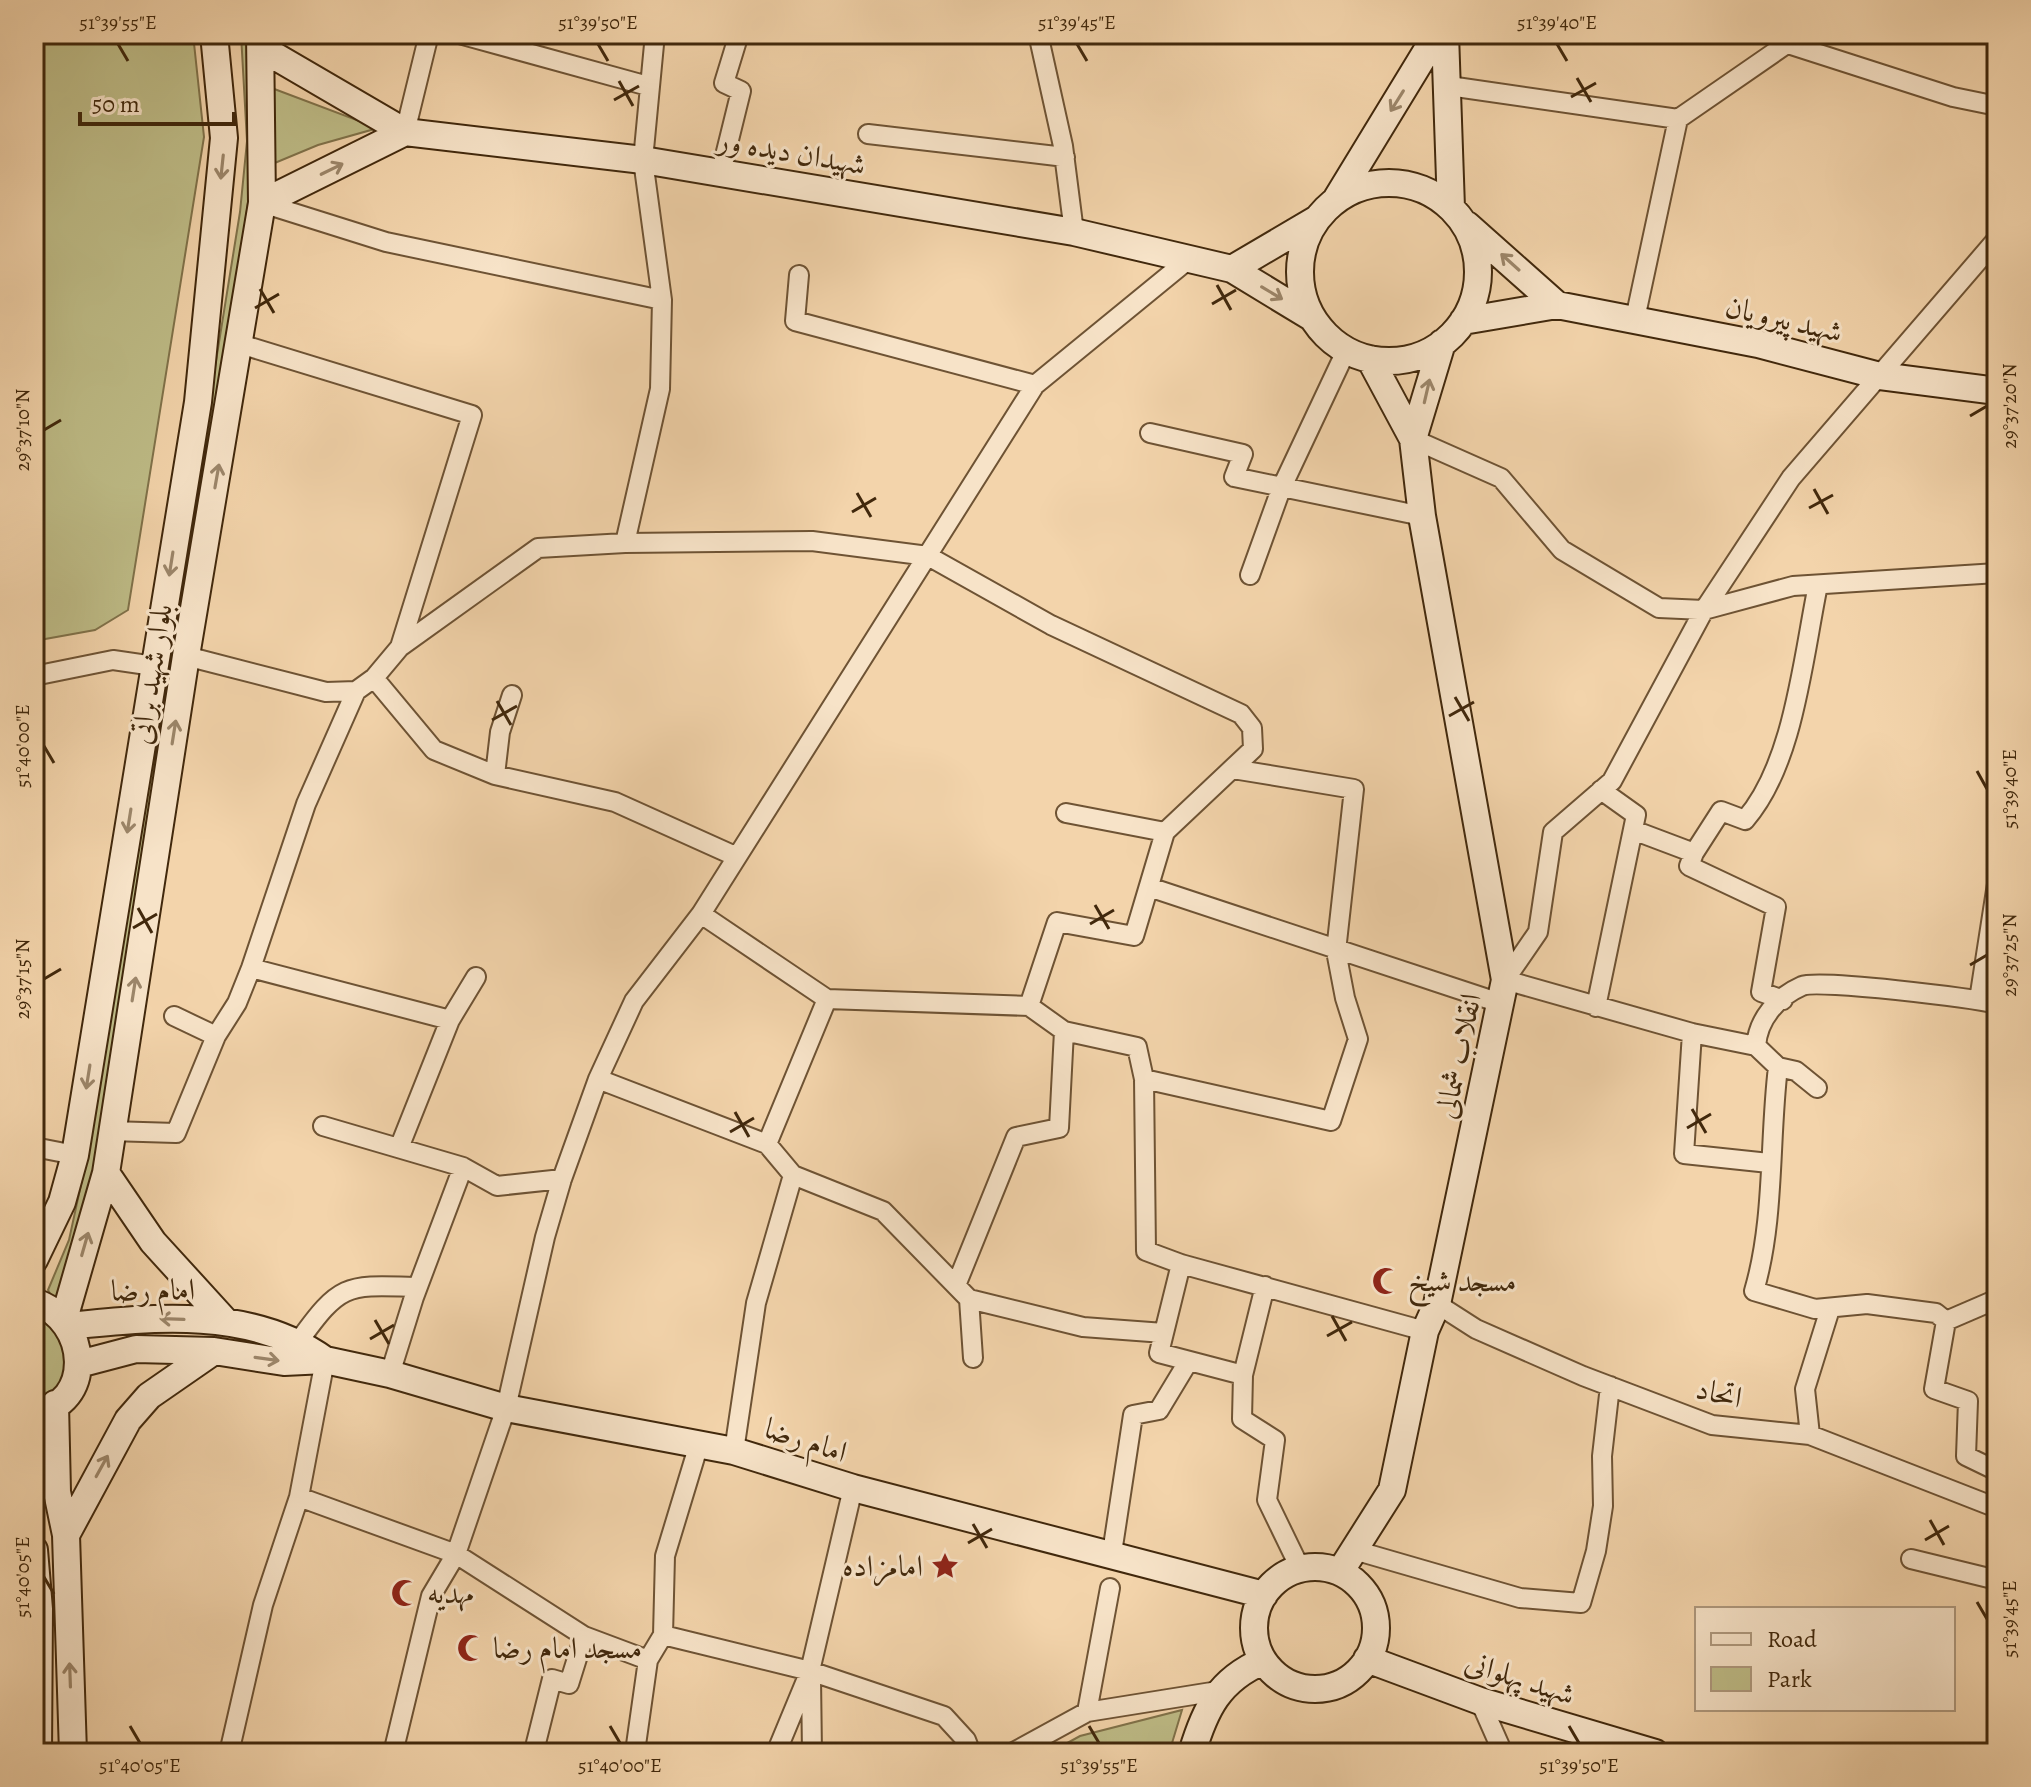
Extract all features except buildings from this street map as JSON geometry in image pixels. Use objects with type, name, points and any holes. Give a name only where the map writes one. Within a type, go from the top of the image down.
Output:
[{"type":"main road","name":"بلوار شهید براتی","points":[[34,1260],[62,1202],[75,1155],[198,402],[224,138],[214,34]]},
{"type":"main road","points":[[1437,34],[1304,242],[1299,267],[1301,293],[1311,317],[1327,336],[1358,355],[1395,361],[1420,355],[1442,343],[1463,321],[1475,297],[1478,271],[1474,244],[1457,214],[1446,148],[1449,86],[1445,34]]},
{"type":"main road","name":"بلوار شهید براتی","points":[[66,1322],[106,1173],[110,1131],[186,656],[262,203],[261,41]]},
{"type":"main road","name":"شهیدان دیده ور","points":[[261,41],[405,132],[643,160],[1074,232],[1232,269],[1311,317]]},
{"type":"main road","points":[[262,203],[405,132]]},
{"type":"main road","points":[[1232,269],[1357,188],[1382,183],[1407,184],[1431,192],[1557,305]]},
{"type":"main road","points":[[1463,321],[1557,305]]},
{"type":"main road","name":"شهید پیرویان","points":[[1557,305],[1758,344],[1880,376],[1997,391]]},
{"type":"main road","points":[[1413,439],[1442,343]]},
{"type":"main road","points":[[1358,355],[1413,439]]},
{"type":"main road","name":"انقلاب شمالی","points":[[1347,1561],[1392,1490],[1425,1331],[1437,1304],[1504,992],[1422,516],[1413,439]]},
{"type":"main road","points":[[106,1173],[153,1242],[226,1322]]},
{"type":"main road","points":[[34,1229],[62,1202]]},
{"type":"main road","points":[[34,1302],[66,1322],[78,1348],[79,1364],[67,1393],[44,1408],[66,1535],[73,1753]]},
{"type":"main road","name":"امام رضا","points":[[66,1322],[144,1318],[226,1322],[299,1341],[325,1360]]},
{"type":"main road","name":"امام رضا","points":[[79,1364],[136,1349],[214,1351],[284,1362],[325,1360],[390,1374],[506,1408],[734,1451],[853,1488],[1264,1595]]},
{"type":"main road","points":[[66,1535],[128,1420],[149,1396],[214,1351]]},
{"type":"main road","points":[[34,1550],[39,1609],[38,1753]]},
{"type":"main road","points":[[1347,1561],[1373,1608],[1376,1627],[1373,1647],[1349,1679],[1330,1687],[1309,1689],[1289,1684],[1263,1661],[1257,1649],[1254,1621],[1264,1595],[1276,1581],[1300,1568],[1325,1568],[1347,1561]]},
{"type":"main road","name":"شهید پهلوانی","points":[[1367,1659],[1480,1701],[1655,1753]]},
{"type":"main road","points":[[1192,1753],[1204,1714],[1218,1691],[1243,1670],[1263,1661]]},
{"type":"street","points":[[405,132],[429,34]]},
{"type":"street","points":[[459,34],[648,86]]},
{"type":"street","points":[[625,543],[660,389],[662,300],[643,160],[655,34]]},
{"type":"street","points":[[721,172],[741,91],[724,83],[739,34]]},
{"type":"street","points":[[1038,35],[1065,157],[1074,232]]},
{"type":"street","points":[[1449,86],[1678,119],[1794,39],[1953,97],[1997,106]]},
{"type":"street","points":[[1635,319],[1678,119]]},
{"type":"street","points":[[868,134],[1065,157]]},
{"type":"street","points":[[262,203],[386,242],[662,300]]},
{"type":"street","points":[[1504,992],[1538,932],[1553,832],[1612,781],[1704,610],[1791,478],[1997,239]]},
{"type":"street","points":[[393,1753],[431,1596],[456,1554],[506,1408],[545,1237],[562,1179],[598,1079],[634,1001],[701,914],[1035,385],[1189,259]]},
{"type":"street","points":[[799,275],[795,321],[1035,385]]},
{"type":"street","points":[[240,344],[472,415],[400,647]]},
{"type":"street","points":[[1250,575],[1281,489],[1358,355]]},
{"type":"street","points":[[1150,433],[1243,454],[1234,477],[1422,516]]},
{"type":"street","points":[[1413,439],[1501,478],[1562,550],[1659,608],[1704,610],[1793,586],[1997,573]]},
{"type":"street","points":[[110,1131],[176,1133],[216,1036],[237,1003],[306,804],[356,691],[374,678],[400,647],[538,548],[625,543],[812,541],[928,556],[1051,625],[1241,714],[1252,728],[1253,749],[1165,832],[1134,936],[1057,922],[1029,1006]]},
{"type":"street","points":[[1783,1000],[1761,992],[1776,907],[1689,866],[1721,811],[1745,820],[1765,789],[1785,741],[1818,585]]},
{"type":"street","points":[[186,656],[326,692],[356,691]]},
{"type":"street","points":[[34,676],[113,660],[154,666]]},
{"type":"street","points":[[374,678],[434,750],[495,775],[615,802],[735,856]]},
{"type":"street","points":[[1997,686],[1997,727]]},
{"type":"street","points":[[495,775],[500,732],[512,695]]},
{"type":"street","points":[[1144,1079],[1331,1121],[1358,1039],[1345,998],[1336,951],[1354,789],[1233,769]]},
{"type":"street","points":[[1596,1007],[1636,815],[1601,790]]},
{"type":"street","points":[[1066,813],[1165,832]]},
{"type":"street","points":[[1633,830],[1694,853]]},
{"type":"street","points":[[1756,1046],[1757,1029],[1772,1007],[1804,985],[1988,1002],[1997,884]]},
{"type":"street","points":[[1149,887],[1336,951],[1504,992],[1596,1007],[1692,1033],[1756,1046],[1778,1067],[1796,1071],[1817,1088]]},
{"type":"street","points":[[701,914],[827,999],[1029,1006],[1064,1031],[1137,1047],[1144,1079],[1146,1251],[1181,1264],[1425,1331]]},
{"type":"street","points":[[251,968],[450,1020]]},
{"type":"street","points":[[399,1148],[450,1020],[476,977]]},
{"type":"street","points":[[767,1144],[827,999]]},
{"type":"street","points":[[174,1016],[216,1036]]},
{"type":"street","points":[[957,1283],[1016,1137],[1059,1128],[1064,1031]]},
{"type":"street","points":[[1692,1033],[1684,1154],[1769,1163]]},
{"type":"street","points":[[1778,1067],[1765,1255],[1754,1291],[1815,1309],[1867,1304],[1936,1313],[1946,1321]]},
{"type":"street","points":[[598,1079],[767,1144],[793,1175],[883,1211],[957,1283],[969,1299],[973,1358]]},
{"type":"street","points":[[323,1126],[463,1167],[497,1186],[562,1179]]},
{"type":"street","points":[[34,1147],[75,1155]]},
{"type":"street","points":[[390,1374],[417,1287],[463,1167]]},
{"type":"street","points":[[734,1451],[756,1303],[793,1175]]},
{"type":"street","points":[[1181,1264],[1159,1353],[1243,1375]]},
{"type":"street","points":[[1265,1286],[1243,1375],[1242,1419],[1275,1440],[1267,1500],[1300,1568]]},
{"type":"street","points":[[299,1341],[326,1303],[349,1287],[417,1287]]},
{"type":"street","points":[[969,1299],[1083,1327],[1164,1333]]},
{"type":"street","points":[[1946,1321],[1997,1299]]},
{"type":"street","name":"اتحاد","points":[[1437,1304],[1476,1329],[1712,1425],[1810,1435],[1996,1505]]},
{"type":"street","points":[[1810,1435],[1805,1389],[1830,1309]]},
{"type":"street","points":[[1946,1321],[1934,1389],[1968,1401],[1966,1456],[1997,1471]]},
{"type":"street","points":[[229,1753],[263,1605],[299,1497],[325,1360]]},
{"type":"street","points":[[1112,1553],[1133,1415],[1159,1410],[1188,1362]]},
{"type":"street","points":[[1347,1561],[1520,1598],[1581,1603],[1596,1551],[1603,1506],[1602,1456],[1610,1386]]},
{"type":"street","points":[[639,1753],[635,1752],[648,1660],[663,1635],[665,1556],[699,1444]]},
{"type":"street","points":[[776,1753],[810,1671],[853,1488]]},
{"type":"street","points":[[299,1497],[456,1554],[584,1636],[648,1660]]},
{"type":"street","points":[[1911,1559],[1997,1580]]},
{"type":"street","points":[[1087,1712],[1110,1588]]},
{"type":"street","points":[[663,1635],[810,1671],[944,1716],[966,1740],[971,1753]]},
{"type":"street","points":[[539,1753],[536,1743],[552,1679],[569,1684],[584,1636]]},
{"type":"street","points":[[810,1671],[812,1753]]},
{"type":"street","points":[[1012,1753],[1087,1712],[1218,1691]]},
{"type":"street","points":[[1480,1701],[1503,1753]]},
{"type":"green space","points":[[34,34],[193,34],[204,137],[128,610],[95,630],[34,641]]},
{"type":"green space","points":[[241,34],[249,34],[255,153],[228,344],[96,1172],[59,1299],[52,1297],[48,1290],[69,1240],[90,1143],[240,212],[247,141]]},
{"type":"green space","points":[[269,87],[378,128],[318,145],[270,165]]},
{"type":"green space","points":[[34,1310],[75,1319],[88,1338],[89,1361],[60,1394],[34,1393]]},
{"type":"green space","points":[[1182,1710],[1169,1753],[1049,1753],[1080,1736]]},
{"type":"place","name":"مسجد شیخ","points":[[1386,1281]]},
{"type":"place","name":"امامزاده","points":[[945,1566]]},
{"type":"place","name":"مهدیه","points":[[405,1593]]},
{"type":"place","name":"مسجد امام رضا","points":[[471,1648]]}]
